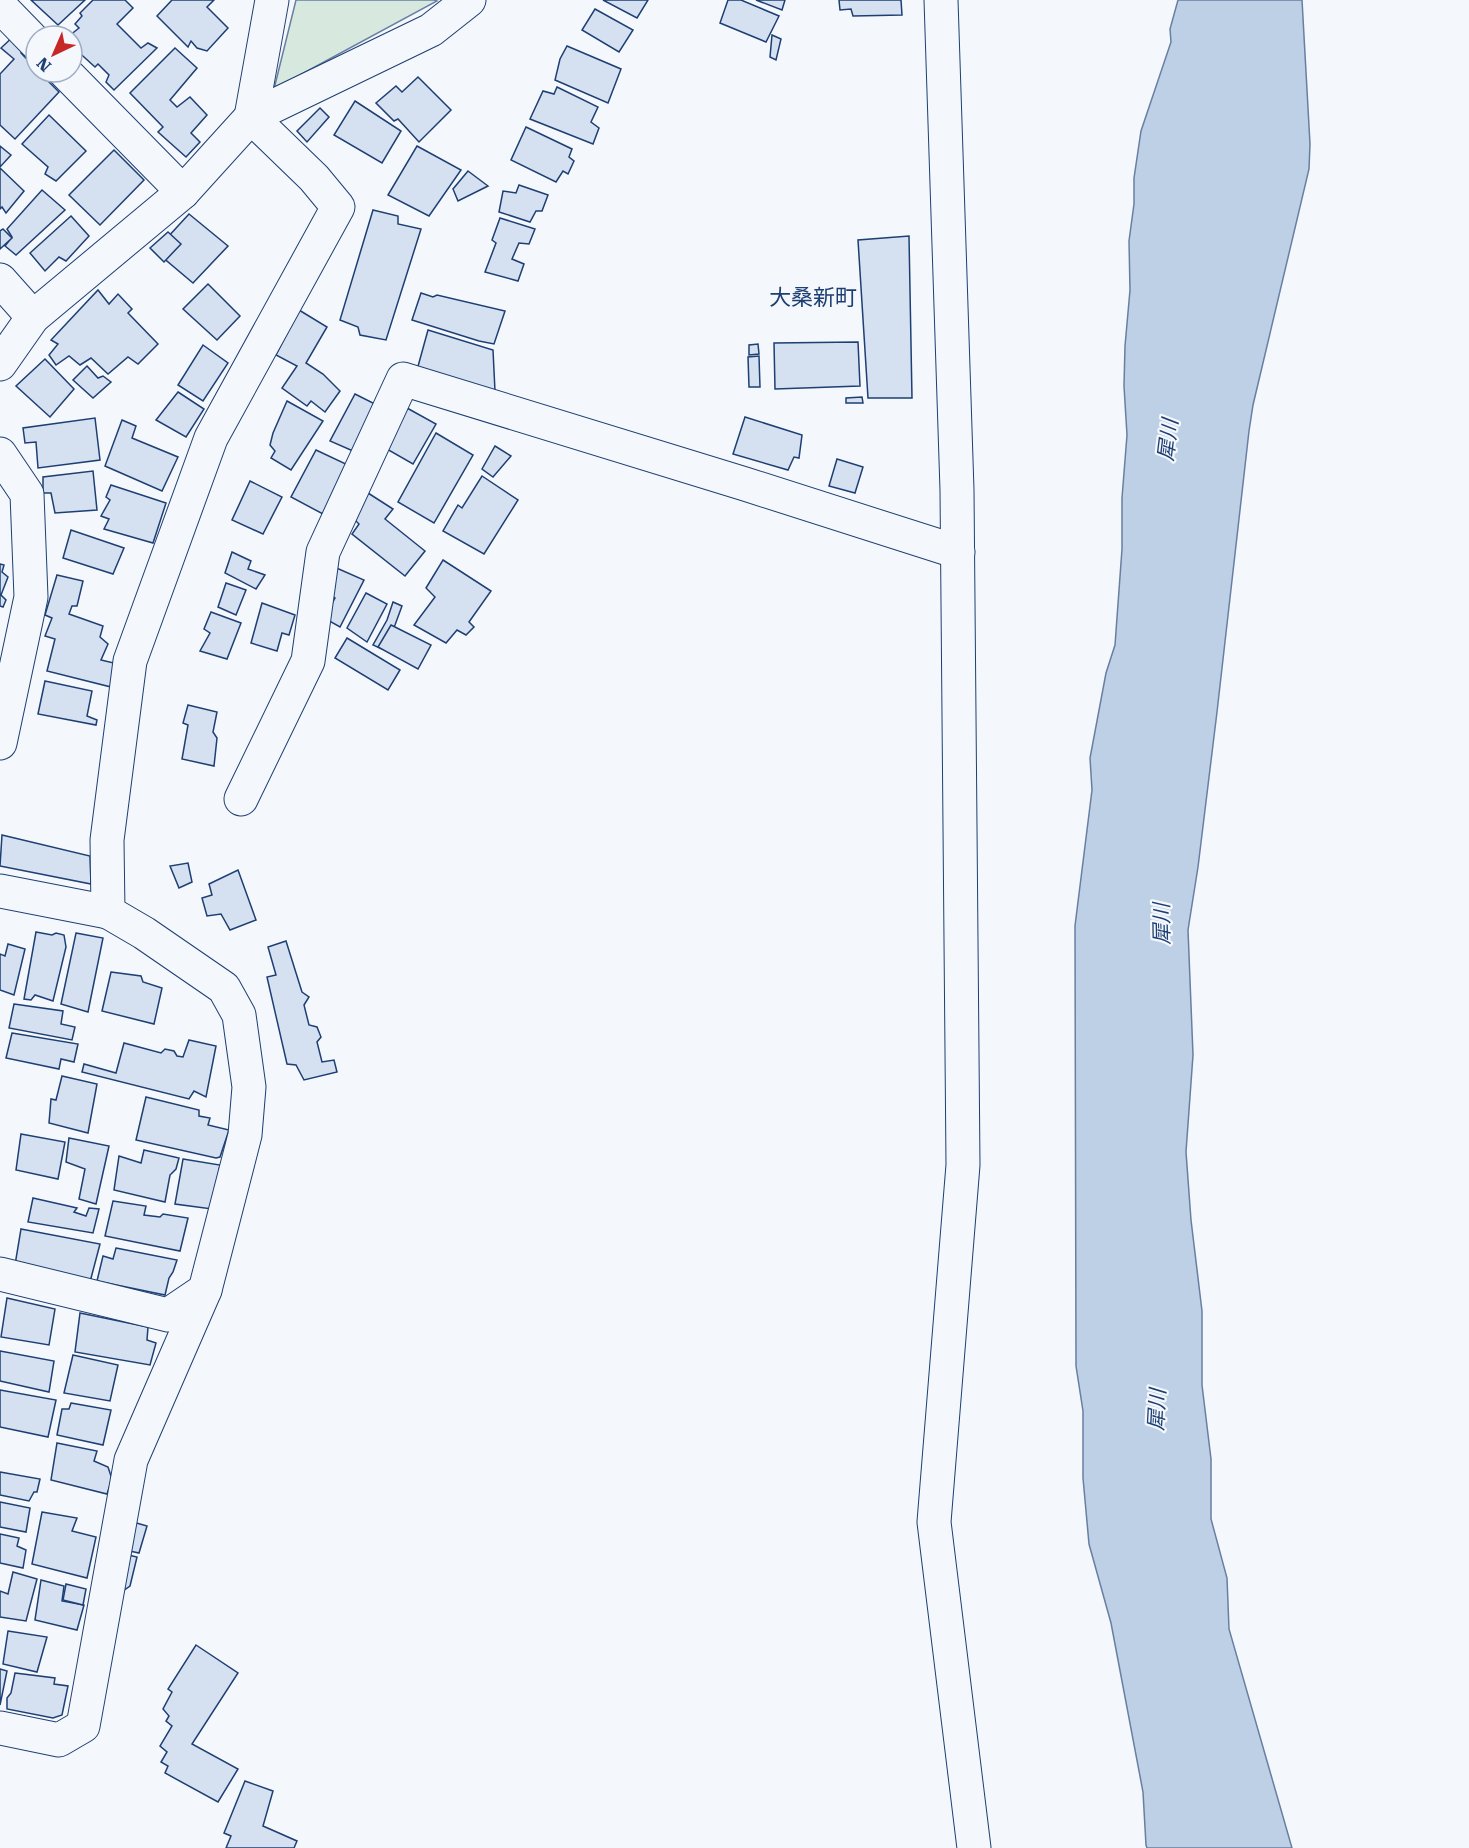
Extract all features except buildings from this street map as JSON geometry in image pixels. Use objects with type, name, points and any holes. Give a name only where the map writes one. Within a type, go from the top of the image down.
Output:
[{"type":"street","points":[[251,117],[272,0]]},
{"type":"street","points":[[0,364],[33,317],[183,192],[251,117],[431,30],[469,0]]},
{"type":"street","points":[[940,0],[957,490],[963,1165],[934,1522],[974,1848]]},
{"type":"street","points":[[0,6],[24,31]]},
{"type":"street","points":[[77,84],[183,192]]},
{"type":"street","points":[[108,912],[107,840],[130,661],[211,438],[338,207],[314,178],[251,117]]},
{"type":"street","points":[[0,280],[33,317]]},
{"type":"street","points":[[242,799],[308,661],[323,552],[403,379],[958,552]]},
{"type":"street","points":[[0,454],[27,494],[31,597],[0,743]]},
{"type":"street","points":[[0,891],[108,912],[144,933],[224,988],[239,1015],[249,1087],[245,1135],[205,1290],[131,1460],[83,1726],[59,1740],[0,1728]]},
{"type":"street","points":[[0,1274],[168,1315],[205,1290]]},
{"type":"shaded area","points":[[296,0],[434,0],[437,1],[274,89]]},
{"type":"water","name":"犀川","points":[[1178,0],[1302,0],[1310,144],[1309,169],[1253,405],[1249,431],[1217,712],[1188,930],[1193,1055],[1186,1152],[1191,1220],[1202,1311],[1202,1385],[1211,1459],[1211,1519],[1227,1578],[1229,1629],[1292,1848],[1147,1848],[1143,1792],[1111,1623],[1089,1544],[1083,1478],[1083,1411],[1076,1366],[1075,926],[1092,790],[1090,758],[1106,673],[1115,645],[1127,435],[1124,386],[1125,346],[1130,290],[1129,241],[1134,204],[1134,178],[1141,131],[1171,42],[1170,29]]},
{"type":"district","name":"大桑新町","points":[[813,297]]}]
